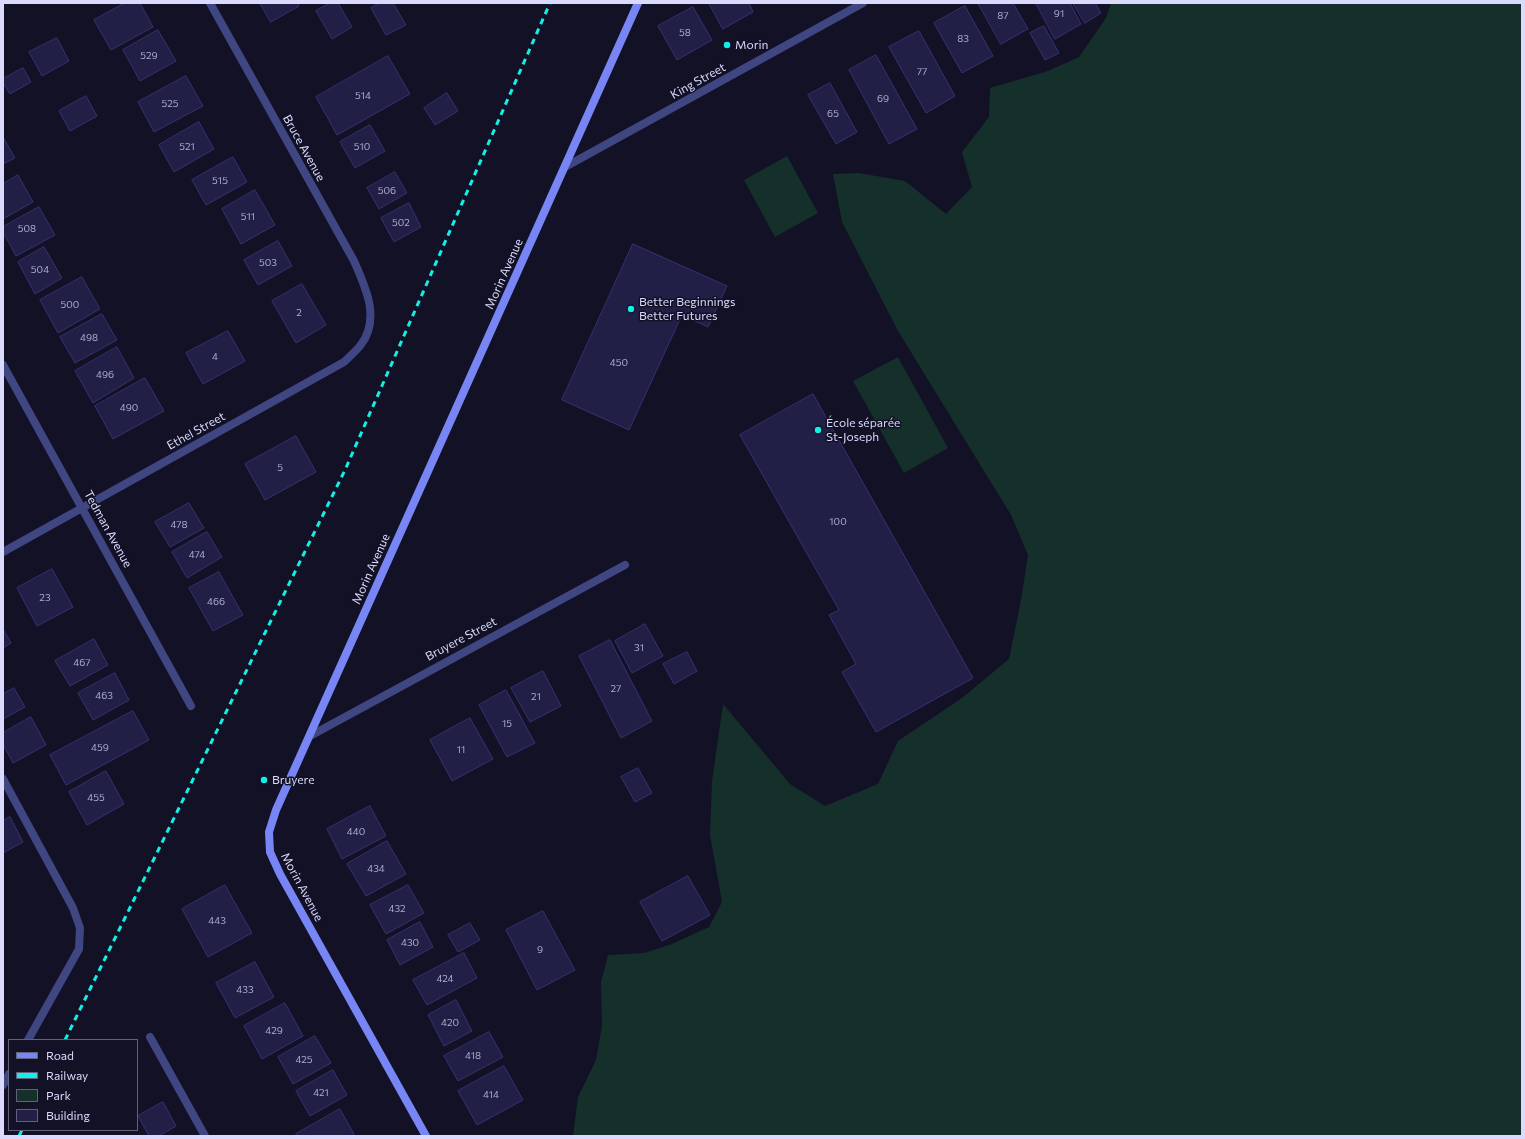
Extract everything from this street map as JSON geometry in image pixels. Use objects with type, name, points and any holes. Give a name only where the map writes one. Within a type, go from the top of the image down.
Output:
[{"type":"street","name":"Bruce Avenue","points":[[210,3],[354,261],[364,283],[371,307]]},
{"type":"street","name":"Morin Avenue","points":[[426,1136],[280,874],[270,852],[269,832],[276,810],[638,3]]},
{"type":"street","name":"King Street","points":[[565,167],[863,3]]},
{"type":"street","name":"Ethel Street","points":[[3,552],[344,362],[361,345],[370,326],[371,307]]},
{"type":"street","name":"Tedman Avenue","points":[[3,365],[191,706]]},
{"type":"street","name":"Bruyere Street","points":[[310,736],[625,565]]},
{"type":"street","points":[[3,779],[73,908],[80,928],[79,949],[29,1039]]},
{"type":"street","points":[[150,1037],[205,1136]]},
{"type":"street","points":[[3,1085],[8,1076]]},
{"type":"green space","points":[[1111,3],[1522,3],[1522,1136],[573,1136],[578,1097],[596,1060],[602,1026],[601,982],[608,955],[644,953],[672,944],[709,927],[722,902],[710,835],[712,781],[723,704],[790,784],[825,806],[878,784],[898,741],[962,698],[1009,659],[1021,600],[1028,555],[1011,515],[898,331],[842,222],[833,174],[859,173],[905,181],[946,214],[972,187],[962,152],[989,117],[990,88],[1048,71],[1079,57],[1106,18]]},
{"type":"green space","points":[[787,156],[818,213],[775,237],[744,180]]},
{"type":"green space","points":[[898,357],[948,448],[904,473],[853,381]]},
{"type":"building","points":[[125,3],[140,3],[153,27],[111,50],[94,20]]},
{"type":"building","points":[[260,3],[297,3],[299,6],[271,22]]},
{"type":"building","points":[[330,3],[338,3],[352,27],[332,39],[316,11]]},
{"type":"building","points":[[380,3],[393,3],[406,25],[386,35],[371,8]]},
{"type":"building","points":[[709,3],[749,3],[753,12],[723,29]]},
{"type":"building","points":[[978,3],[1013,3],[1028,29],[1001,44]]},
{"type":"building","points":[[1036,3],[1070,3],[1081,24],[1055,39]]},
{"type":"building","points":[[1073,3],[1095,3],[1101,13],[1085,23]]},
{"type":"building","points":[[965,6],[993,56],[962,73],[934,23]]},
{"type":"building","points":[[693,7],[712,40],[677,60],[658,26]]},
{"type":"building","points":[[1044,26],[1059,53],[1045,60],[1030,33]]},
{"type":"building","points":[[158,30],[176,61],[140,81],[123,50]]},
{"type":"building","points":[[919,31],[955,96],[926,113],[889,47]]},
{"type":"building","points":[[57,38],[69,61],[42,76],[29,52]]},
{"type":"building","points":[[876,55],[917,129],[889,144],[849,70]]},
{"type":"building","points":[[388,56],[410,94],[337,135],[316,97]]},
{"type":"building","points":[[23,68],[31,82],[10,94],[3,83],[3,79]]},
{"type":"building","points":[[186,76],[203,106],[154,132],[138,102]]},
{"type":"building","points":[[830,83],[857,132],[836,144],[808,95]]},
{"type":"building","points":[[447,93],[458,111],[435,125],[424,108]]},
{"type":"building","points":[[86,96],[97,116],[70,131],[59,111]]},
{"type":"building","points":[[199,122],[214,149],[174,172],[159,145]]},
{"type":"building","points":[[370,125],[385,151],[355,168],[340,142]]},
{"type":"building","points":[[3,137],[15,158],[3,164]]},
{"type":"building","points":[[233,157],[247,182],[206,205],[192,180]]},
{"type":"building","points":[[395,172],[407,193],[379,209],[367,188]]},
{"type":"building","points":[[18,175],[33,202],[3,219],[3,184]]},
{"type":"building","points":[[255,190],[275,225],[241,244],[222,209]]},
{"type":"building","points":[[409,203],[421,227],[394,242],[381,218]]},
{"type":"building","points":[[39,207],[55,235],[16,256],[3,232],[3,227]]},
{"type":"building","points":[[278,241],[292,266],[258,285],[244,260]]},
{"type":"building","points":[[633,244],[727,286],[708,327],[682,315],[629,430],[562,400]]},
{"type":"building","points":[[44,247],[62,278],[35,294],[18,262]]},
{"type":"building","points":[[82,277],[100,309],[58,333],[40,300]]},
{"type":"building","points":[[302,284],[326,325],[296,343],[272,301]]},
{"type":"building","points":[[102,314],[117,340],[75,363],[60,337]]},
{"type":"building","points":[[228,331],[245,361],[203,384],[186,353]]},
{"type":"building","points":[[117,347],[134,378],[93,403],[75,371]]},
{"type":"building","points":[[145,378],[164,411],[113,439],[95,406]]},
{"type":"building","points":[[813,394],[973,678],[876,732],[842,672],[856,664],[829,615],[839,610],[740,435]]},
{"type":"building","points":[[296,436],[316,472],[265,500],[245,464]]},
{"type":"building","points":[[189,503],[204,528],[170,547],[155,522]]},
{"type":"building","points":[[207,532],[222,557],[187,578],[172,552]]},
{"type":"building","points":[[52,569],[73,607],[37,626],[17,588]]},
{"type":"building","points":[[219,572],[243,615],[213,631],[189,588]]},
{"type":"building","points":[[645,624],[663,656],[632,673],[615,641]]},
{"type":"building","points":[[3,629],[11,643],[3,648]]},
{"type":"building","points":[[94,639],[108,665],[70,686],[55,661]]},
{"type":"building","points":[[610,640],[652,721],[621,738],[579,656]]},
{"type":"building","points":[[687,652],[697,671],[674,684],[663,664]]},
{"type":"building","points":[[543,671],[561,706],[530,722],[511,688]]},
{"type":"building","points":[[115,673],[129,700],[93,720],[78,693]]},
{"type":"building","points":[[14,688],[25,707],[3,719],[3,694]]},
{"type":"building","points":[[506,690],[535,743],[507,757],[479,705]]},
{"type":"building","points":[[133,711],[149,740],[66,785],[50,755]]},
{"type":"building","points":[[31,717],[46,745],[13,763],[3,744],[3,733]]},
{"type":"building","points":[[470,718],[493,759],[452,781],[430,740]]},
{"type":"building","points":[[638,768],[652,793],[635,802],[621,777]]},
{"type":"building","points":[[106,771],[124,804],[87,825],[69,792]]},
{"type":"building","points":[[370,806],[386,836],[342,859],[327,829]]},
{"type":"building","points":[[10,817],[23,842],[3,853],[3,821]]},
{"type":"building","points":[[387,841],[406,874],[366,896],[347,864]]},
{"type":"building","points":[[688,876],[710,915],[662,941],[640,902]]},
{"type":"building","points":[[225,885],[252,933],[208,957],[182,909]]},
{"type":"building","points":[[408,885],[424,913],[386,934],[370,905]]},
{"type":"building","points":[[543,911],[575,970],[537,990],[506,930]]},
{"type":"building","points":[[420,922],[433,947],[400,965],[387,940]]},
{"type":"building","points":[[470,923],[480,940],[458,952],[448,935]]},
{"type":"building","points":[[464,953],[477,978],[427,1005],[413,980]]},
{"type":"building","points":[[255,962],[274,997],[235,1018],[216,983]]},
{"type":"building","points":[[456,1000],[472,1031],[444,1046],[428,1015]]},
{"type":"building","points":[[285,1003],[303,1036],[262,1059],[244,1026]]},
{"type":"building","points":[[489,1032],[503,1057],[458,1081],[444,1056]]},
{"type":"building","points":[[315,1036],[331,1063],[293,1084],[278,1057]]},
{"type":"building","points":[[504,1066],[523,1100],[477,1125],[458,1091]]},
{"type":"building","points":[[333,1070],[347,1095],[310,1116],[296,1091]]},
{"type":"building","points":[[163,1102],[176,1126],[159,1136],[149,1136],[138,1116]]},
{"type":"building","points":[[340,1109],[355,1136],[297,1136],[296,1134]]},
{"type":"railway","points":[[65,1039],[345,470],[550,3]]},
{"type":"railway","points":[[19,1136],[22,1131]]},
{"type":"place","name":"Morin","points":[[727,45]]},
{"type":"place","name":"Better Beginnings Better Futures","points":[[631,309]]},
{"type":"place","name":"École séparée St-Joseph","points":[[818,430]]},
{"type":"place","name":"Bruyere","points":[[264,780]]}]
